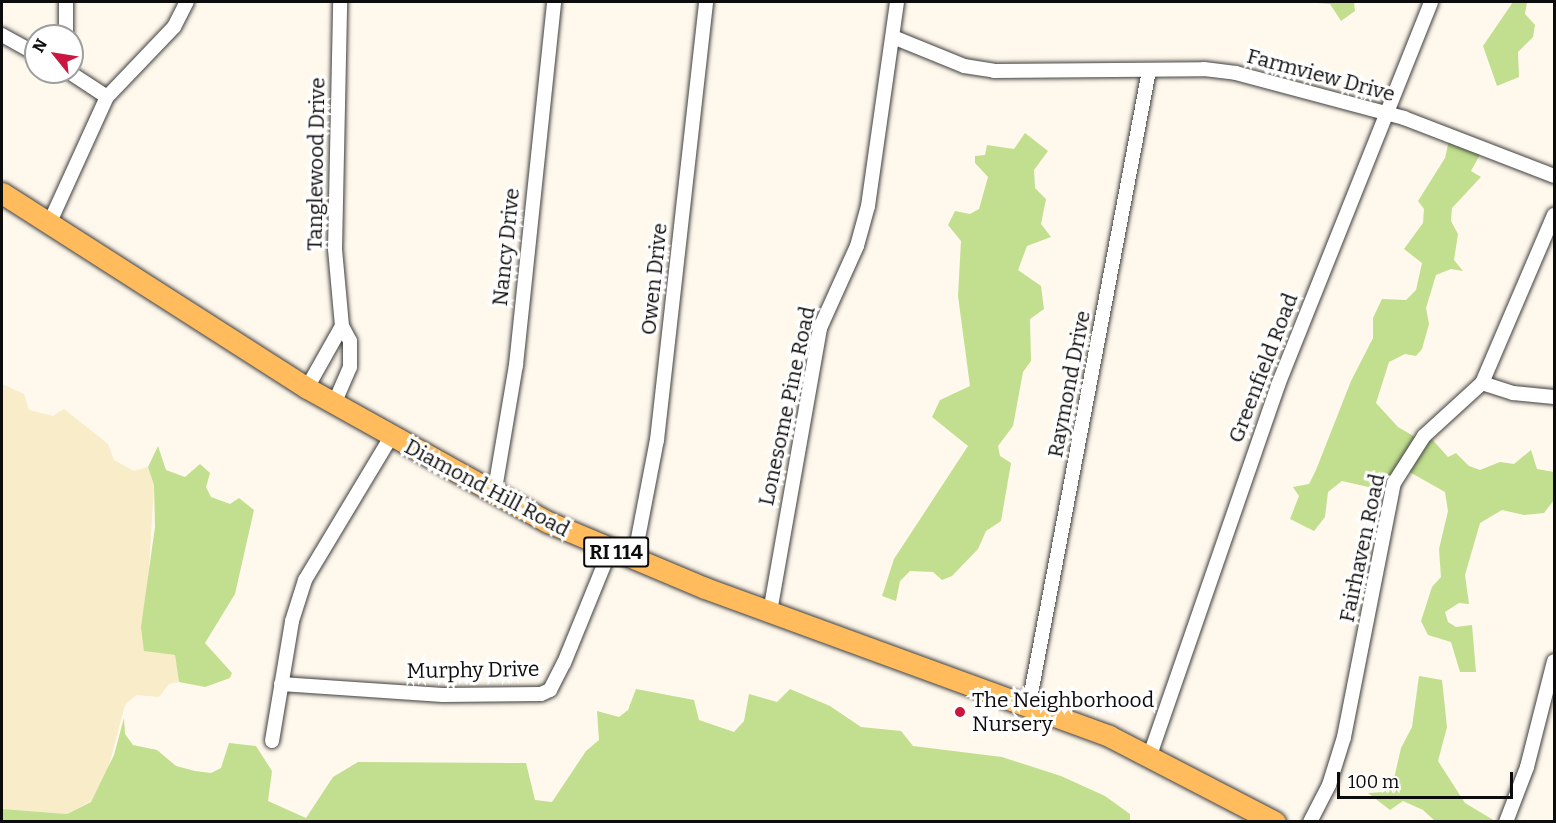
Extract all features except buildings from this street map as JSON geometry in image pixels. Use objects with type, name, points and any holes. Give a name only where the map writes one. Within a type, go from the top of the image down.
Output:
[{"type":"main road","name":"Diamond Hill Road","points":[[2,193],[307,388],[494,495],[610,550],[770,612],[1029,704],[1150,755],[1275,822]]},
{"type":"street","points":[[66,2],[66,24]]},
{"type":"street","points":[[49,224],[107,97],[174,27],[187,2]]},
{"type":"street","name":"Tanglewood Drive","points":[[334,404],[351,367],[350,341],[342,326],[335,249],[340,2]]},
{"type":"street","name":"Nancy Drive","points":[[494,495],[516,365],[554,2]]},
{"type":"street","name":"Owen Drive","points":[[634,559],[657,441],[705,2]]},
{"type":"street","name":"Lonesome Pine Road","points":[[770,612],[816,345],[827,306],[864,227],[897,2]]},
{"type":"street","name":"Greenfield Road","points":[[1150,755],[1254,451],[1384,116],[1431,2]]},
{"type":"street","points":[[2,35],[24,47]]},
{"type":"street","name":"Farmview Drive","points":[[893,37],[964,66],[994,71],[1149,71],[1236,74],[1450,133],[1554,176]]},
{"type":"street","name":"Raymond Drive","points":[[1029,704],[1149,71]]},
{"type":"street","points":[[84,82],[107,97]]},
{"type":"street","name":"Fairhaven Road","points":[[1310,822],[1329,785],[1344,738],[1394,483],[1424,436],[1482,383],[1554,215]]},
{"type":"street","points":[[307,388],[342,326]]},
{"type":"street","points":[[1482,383],[1513,393],[1554,397]]},
{"type":"street","points":[[272,741],[292,621],[305,580],[391,437]]},
{"type":"street","name":"Murphy Drive","points":[[281,684],[443,695],[541,694],[550,690],[564,663],[610,550]]},
{"type":"street","points":[[1506,822],[1527,767],[1554,661]]},
{"type":"shaded area","points":[[2,384],[24,394],[29,410],[53,416],[64,409],[108,444],[114,460],[134,471],[148,467],[154,485],[144,651],[175,655],[179,682],[169,684],[159,697],[136,695],[125,705],[108,769],[91,801],[67,814],[2,809]]},
{"type":"green space","points":[[1304,2],[1354,2],[1355,11],[1341,21],[1330,4]]},
{"type":"green space","points":[[1513,2],[1527,2],[1525,14],[1535,25],[1533,37],[1518,52],[1519,77],[1497,86],[1483,46]]},
{"type":"green space","points":[[1025,133],[1048,151],[1034,170],[1035,188],[1046,199],[1041,224],[1051,237],[1027,246],[1018,270],[1041,286],[1044,309],[1030,319],[1031,361],[1023,372],[1013,426],[998,446],[1000,456],[1011,463],[1001,521],[986,531],[978,549],[952,576],[942,580],[933,572],[910,571],[900,581],[896,601],[882,596],[894,559],[968,446],[932,417],[940,400],[970,386],[958,296],[961,241],[948,225],[955,211],[970,214],[979,209],[988,177],[975,163],[975,156],[985,155],[987,145],[1014,149]]},
{"type":"green space","points":[[1450,136],[1483,149],[1471,171],[1481,177],[1452,208],[1451,221],[1458,234],[1454,260],[1463,271],[1451,269],[1436,275],[1426,308],[1429,324],[1422,349],[1416,356],[1405,354],[1389,362],[1376,403],[1398,427],[1422,441],[1430,437],[1448,457],[1456,453],[1469,466],[1480,470],[1500,462],[1514,464],[1531,450],[1537,469],[1554,472],[1554,500],[1544,513],[1524,515],[1502,510],[1480,523],[1465,575],[1469,604],[1459,603],[1445,612],[1448,622],[1456,627],[1472,625],[1476,672],[1460,672],[1451,642],[1428,635],[1421,621],[1432,587],[1441,577],[1439,549],[1448,511],[1445,492],[1406,470],[1395,493],[1342,481],[1328,492],[1325,517],[1314,531],[1290,519],[1299,496],[1293,487],[1309,484],[1316,470],[1351,381],[1373,338],[1373,318],[1382,299],[1406,300],[1416,290],[1422,263],[1404,249],[1423,223],[1424,209],[1418,201],[1445,158]]},
{"type":"green space","points":[[158,446],[166,470],[185,477],[200,464],[210,473],[206,487],[211,497],[230,504],[239,498],[254,510],[235,594],[205,643],[232,673],[230,678],[205,687],[179,682],[175,655],[144,651],[141,627],[155,527],[154,485],[148,467]]},
{"type":"green space","points":[[1419,676],[1442,680],[1447,727],[1438,761],[1465,803],[1495,821],[1435,821],[1423,810],[1403,801],[1390,810],[1368,793],[1384,792],[1393,783],[1401,748],[1412,727]]},
{"type":"green space","points":[[636,689],[694,700],[699,720],[734,732],[744,721],[749,694],[777,702],[790,689],[830,706],[861,727],[901,731],[913,746],[1002,757],[1061,776],[1105,796],[1130,814],[1130,821],[2,821],[2,809],[67,814],[91,802],[114,755],[124,718],[125,734],[133,745],[157,750],[176,766],[195,771],[211,773],[221,768],[229,743],[256,746],[272,771],[268,801],[306,818],[333,777],[358,762],[526,763],[535,800],[552,802],[586,751],[599,740],[597,711],[619,717],[628,710]]},
{"type":"place","name":"The Neighborhood Nursery","points":[[960,712]]}]
